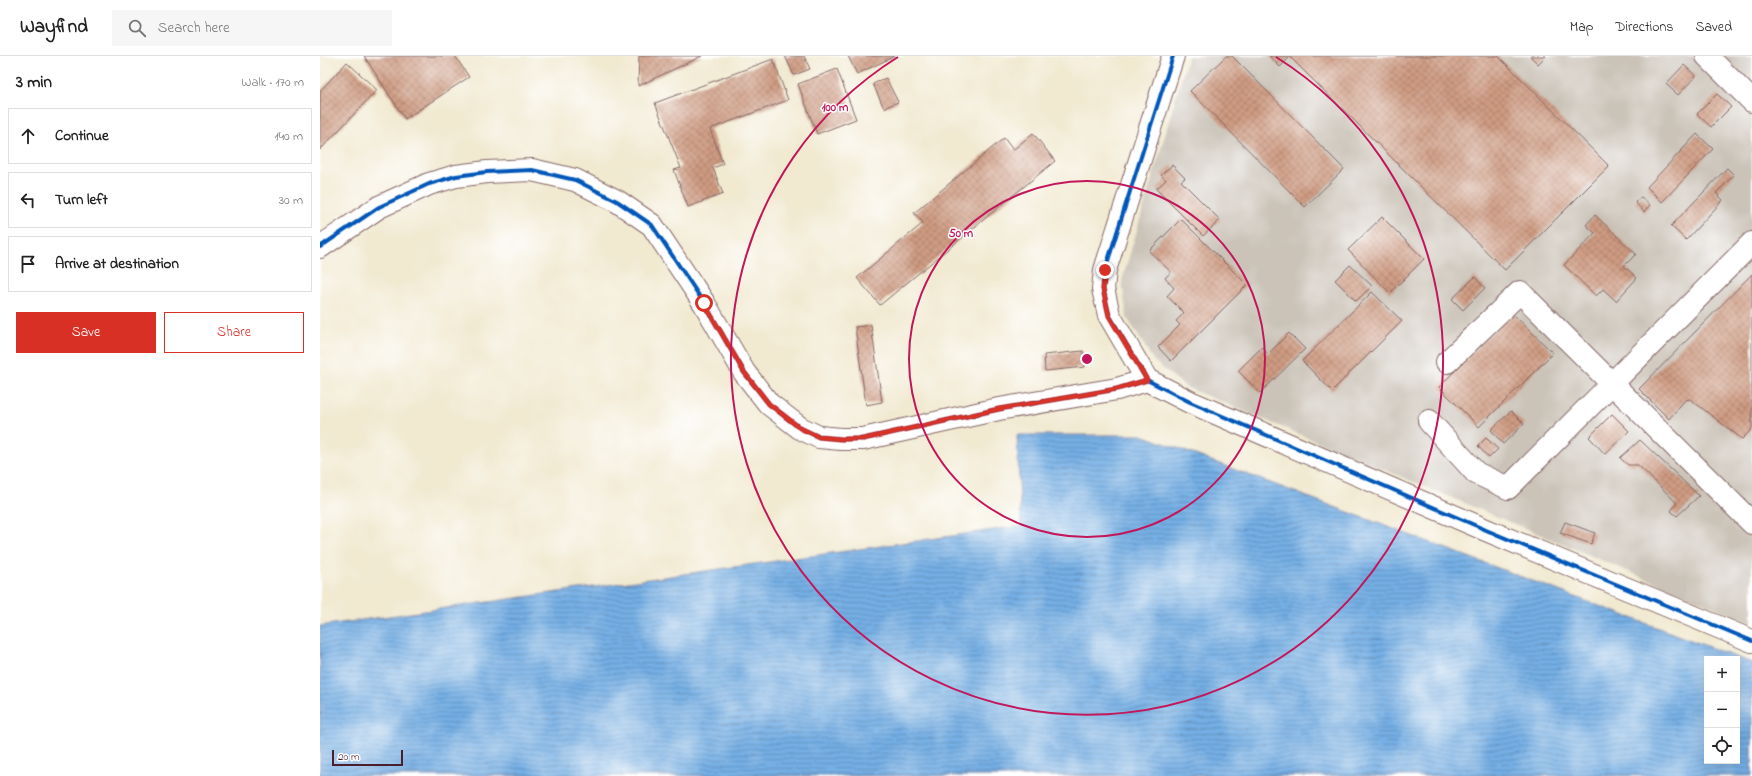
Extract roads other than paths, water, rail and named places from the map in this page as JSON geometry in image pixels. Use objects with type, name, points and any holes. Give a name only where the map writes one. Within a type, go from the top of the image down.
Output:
[{"type":"street","points":[[1173,56],[1105,270],[1103,289],[1109,316],[1147,380],[1190,402],[1486,530],[1752,641]]},
{"type":"street","points":[[1707,56],[1752,101]]},
{"type":"street","points":[[320,247],[379,207],[429,184],[456,176],[487,172],[532,170],[575,180],[617,200],[652,225],[704,303],[744,372],[769,404],[800,428],[819,437],[863,439],[999,409],[1117,389],[1147,380]]},
{"type":"street","points":[[1429,421],[1476,474],[1508,488],[1752,243]]},
{"type":"street","points":[[1447,362],[1520,292],[1752,523]]},
{"type":"water","points":[[1017,435],[1142,435],[1733,656],[1704,656],[1704,764],[1740,764],[1740,659],[1752,663],[1752,776],[320,776],[320,626],[1021,526]]}]
